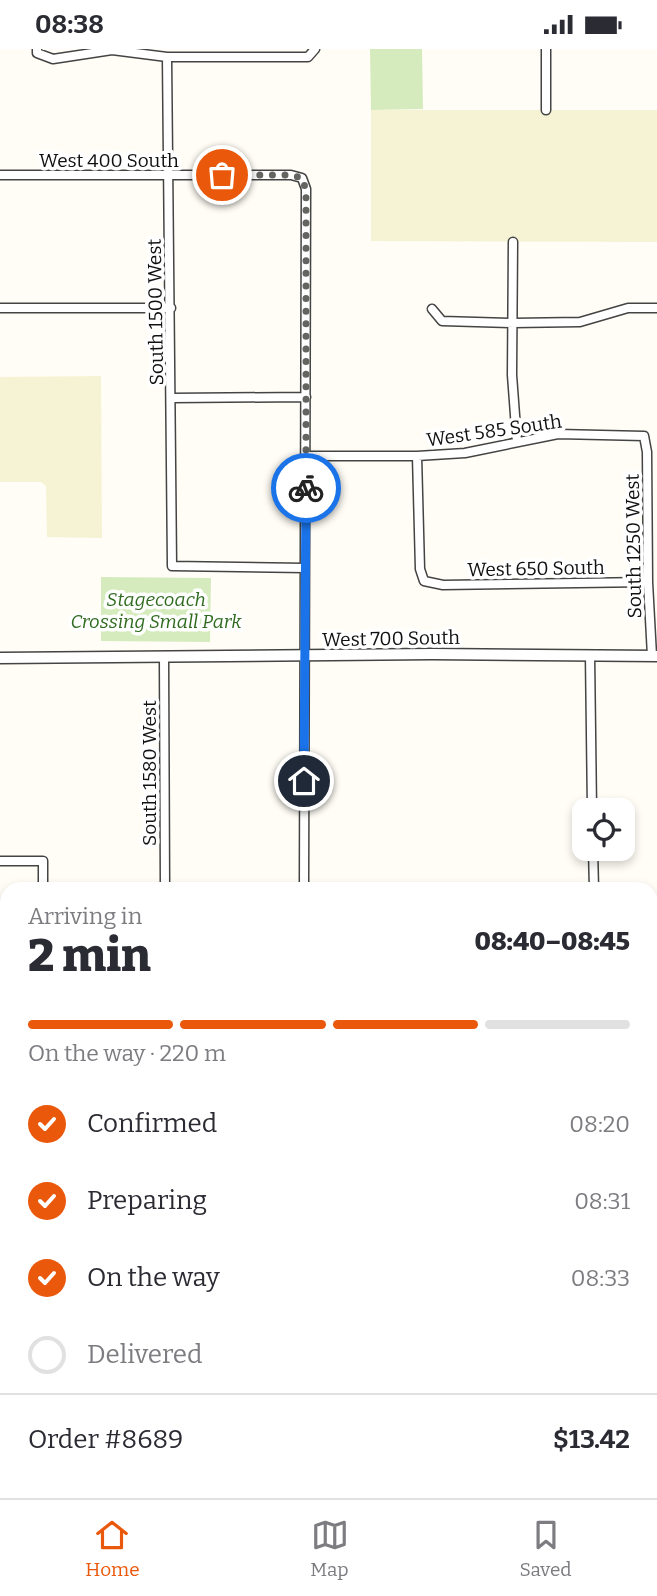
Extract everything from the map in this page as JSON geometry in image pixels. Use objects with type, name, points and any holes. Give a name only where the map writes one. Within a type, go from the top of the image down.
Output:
[{"type":"street","points":[[545,110],[546,49]]},
{"type":"street","points":[[37,51],[53,59],[112,50],[167,57],[308,57],[315,51]]},
{"type":"street","name":"South 1500 West","points":[[167,57],[172,566],[305,568]]},
{"type":"street","name":"West 400 South","points":[[0,175],[291,175],[302,178],[306,190],[306,397]]},
{"type":"street","points":[[513,241],[513,414],[517,442]]},
{"type":"street","points":[[0,308],[171,308]]},
{"type":"street","points":[[432,309],[442,321],[513,323],[580,322],[628,308],[657,308]]},
{"type":"street","points":[[172,398],[306,397],[304,882]]},
{"type":"street","name":"West 585 South","points":[[306,456],[465,453],[558,434],[644,436]]},
{"type":"street","name":"South 1250 West","points":[[644,436],[652,505],[648,582],[655,656]]},
{"type":"street","name":"West 650 South","points":[[417,456],[420,569],[424,581],[443,585],[648,582]]},
{"type":"street","points":[[590,655],[592,798]]},
{"type":"street","name":"South 1580 West","points":[[164,656],[165,882]]},
{"type":"street","name":"West 700 South","points":[[0,657],[655,656]]},
{"type":"street","points":[[0,861],[43,861],[43,882]]},
{"type":"street","points":[[593,861],[594,882]]},
{"type":"shaded area","points":[[371,110],[657,110],[657,242],[371,241]]},
{"type":"shaded area","points":[[101,376],[102,538],[47,537],[46,486],[41,482],[0,482],[0,377]]},
{"type":"green space","points":[[370,49],[422,49],[423,109],[371,110]]},
{"type":"green space","name":"Stagecoach Crossing Small Park","points":[[101,577],[211,578],[210,642],[101,641]]},
{"type":"way so far","points":[[222,175],[291,175],[302,178],[306,190],[306,488]]},
{"type":"route","points":[[304,781],[306,488]]}]
